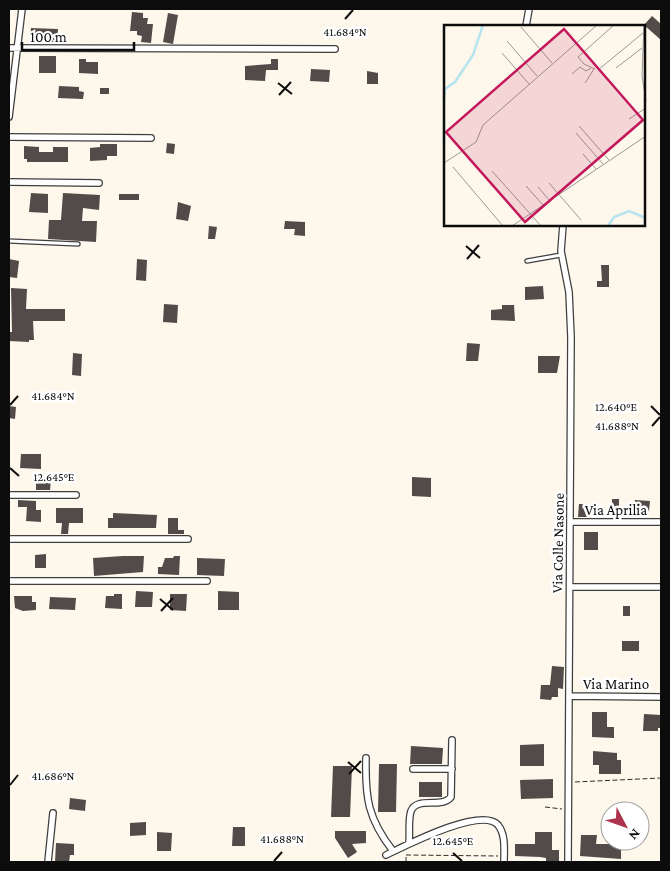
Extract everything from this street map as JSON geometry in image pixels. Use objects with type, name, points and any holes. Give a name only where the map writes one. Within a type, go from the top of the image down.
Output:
[{"type":"street","points":[[9,117],[22,9]]},
{"type":"street","points":[[526,25],[529,9]]},
{"type":"street","points":[[9,48],[335,49]]},
{"type":"street","points":[[9,137],[150,138]]},
{"type":"street","points":[[9,182],[99,183]]},
{"type":"street","name":"Via Colle Nasone","points":[[563,226],[562,255],[568,286],[571,325],[568,862]]},
{"type":"street","points":[[9,495],[76,496]]},
{"type":"street","name":"Via Aprilia","points":[[570,522],[661,522]]},
{"type":"street","points":[[9,540],[188,539]]},
{"type":"street","points":[[9,581],[207,581]]},
{"type":"street","points":[[570,587],[661,587]]},
{"type":"street","name":"Via Marino","points":[[570,696],[661,697]]},
{"type":"street","points":[[408,844],[412,809],[419,804],[443,803],[449,800],[451,796],[452,740]]},
{"type":"street","points":[[366,758],[366,788],[369,808],[377,829],[393,851]]},
{"type":"street","points":[[413,769],[452,769]]},
{"type":"street","points":[[48,862],[53,813]]},
{"type":"street","points":[[386,855],[445,827],[490,820],[496,823],[501,830],[504,859]]},
{"type":"lane","points":[[9,241],[78,244]]},
{"type":"lane","points":[[527,261],[562,255]]},
{"type":"path","points":[[569,782],[661,778]]},
{"type":"path","points":[[546,806],[568,809]]},
{"type":"path","points":[[406,862],[408,844]]},
{"type":"path","points":[[406,855],[504,859]]},
{"type":"building","points":[[132,12],[143,13],[143,18],[148,18],[147,24],[153,24],[151,43],[141,42],[142,36],[137,35],[137,31],[130,31]]},
{"type":"building","points":[[168,13],[178,15],[173,44],[163,42]]},
{"type":"building","points":[[652,16],[661,24],[661,40],[645,25]]},
{"type":"building","points":[[31,28],[58,29],[57,42],[30,41]]},
{"type":"building","points":[[39,56],[56,56],[56,73],[39,73]]},
{"type":"building","points":[[79,59],[86,59],[86,62],[98,62],[98,74],[79,73]]},
{"type":"building","points":[[271,59],[278,59],[278,70],[266,70],[265,81],[245,80],[245,66],[271,64]]},
{"type":"building","points":[[311,69],[330,70],[329,82],[310,81]]},
{"type":"building","points":[[367,71],[378,73],[378,84],[367,84]]},
{"type":"building","points":[[59,86],[79,87],[79,91],[84,92],[83,99],[58,98]]},
{"type":"building","points":[[100,88],[109,88],[109,94],[100,94]]},
{"type":"building","points":[[167,143],[175,144],[174,154],[166,153]]},
{"type":"building","points":[[100,144],[117,144],[117,156],[107,156],[107,160],[90,161],[90,148],[100,147]]},
{"type":"building","points":[[24,146],[39,147],[39,152],[53,152],[53,147],[68,147],[68,162],[27,162],[27,159],[24,159]]},
{"type":"building","points":[[31,193],[48,194],[48,213],[29,212]]},
{"type":"building","points":[[63,193],[100,195],[99,210],[83,208],[82,221],[97,221],[96,242],[48,239],[49,220],[61,220]]},
{"type":"building","points":[[119,194],[139,194],[139,200],[119,200]]},
{"type":"building","points":[[178,202],[191,206],[188,221],[176,219]]},
{"type":"building","points":[[285,221],[305,222],[305,236],[294,235],[295,229],[284,229]]},
{"type":"building","points":[[209,226],[217,227],[215,239],[208,239]]},
{"type":"building","points":[[9,259],[19,261],[17,278],[9,277]]},
{"type":"building","points":[[137,259],[147,260],[146,281],[136,280]]},
{"type":"building","points":[[601,265],[609,265],[609,287],[597,287],[597,281],[602,281]]},
{"type":"building","points":[[543,286],[544,299],[525,300],[525,287]]},
{"type":"building","points":[[11,288],[27,289],[26,309],[65,309],[65,321],[33,321],[34,340],[29,340],[29,342],[9,341],[10,332],[12,332]]},
{"type":"building","points":[[164,304],[178,305],[177,323],[163,322]]},
{"type":"building","points":[[502,305],[514,305],[515,321],[491,320],[491,310],[502,309]]},
{"type":"building","points":[[467,343],[480,344],[478,361],[466,361]]},
{"type":"building","points":[[73,353],[82,354],[81,376],[72,375]]},
{"type":"building","points":[[538,356],[560,356],[557,373],[538,373]]},
{"type":"building","points":[[9,406],[16,407],[15,419],[9,418]]},
{"type":"building","points":[[21,454],[41,454],[41,469],[20,468]]},
{"type":"building","points":[[412,477],[431,478],[431,497],[412,496]]},
{"type":"building","points":[[36,480],[51,480],[50,490],[36,490]]},
{"type":"building","points":[[612,499],[619,499],[619,512],[612,512]]},
{"type":"building","points":[[18,500],[36,501],[36,510],[41,510],[41,522],[26,521],[27,507],[18,507]]},
{"type":"building","points":[[635,500],[650,501],[649,511],[645,510],[645,514],[634,513]]},
{"type":"building","points":[[579,504],[591,504],[591,517],[578,517]]},
{"type":"building","points":[[56,508],[83,508],[83,523],[69,523],[68,534],[61,534],[62,523],[56,523]]},
{"type":"building","points":[[113,513],[157,515],[156,528],[108,528],[108,518],[113,518]]},
{"type":"building","points":[[168,518],[178,518],[178,530],[184,530],[184,534],[168,534]]},
{"type":"building","points":[[584,532],[598,532],[598,550],[584,550]]},
{"type":"building","points":[[46,554],[46,568],[35,568],[35,555]]},
{"type":"building","points":[[144,556],[143,572],[94,576],[93,558]]},
{"type":"building","points":[[174,556],[180,556],[179,575],[158,574],[158,567],[162,567],[165,558],[173,558]]},
{"type":"building","points":[[197,558],[225,559],[224,576],[197,575]]},
{"type":"building","points":[[136,591],[153,592],[152,607],[135,607]]},
{"type":"building","points":[[218,591],[239,592],[239,610],[218,610]]},
{"type":"building","points":[[114,594],[122,594],[122,609],[105,608],[106,596],[114,596]]},
{"type":"building","points":[[170,594],[187,594],[186,611],[170,610]]},
{"type":"building","points":[[14,596],[32,596],[32,602],[36,602],[36,610],[23,611],[15,608]]},
{"type":"building","points":[[50,597],[76,598],[75,610],[49,609]]},
{"type":"building","points":[[623,606],[630,606],[630,616],[623,616]]},
{"type":"building","points":[[622,641],[639,641],[639,651],[622,651]]},
{"type":"building","points":[[552,666],[564,667],[563,689],[558,688],[558,697],[552,697],[551,700],[540,699],[541,685],[550,685]]},
{"type":"building","points":[[592,712],[607,712],[607,727],[614,727],[614,738],[592,737]]},
{"type":"building","points":[[644,714],[661,715],[661,728],[658,728],[658,731],[643,731]]},
{"type":"building","points":[[544,744],[544,766],[520,766],[520,745]]},
{"type":"building","points":[[411,746],[443,748],[442,764],[410,764]]},
{"type":"building","points":[[593,751],[617,753],[617,760],[621,760],[621,774],[599,774],[599,765],[593,765]]},
{"type":"building","points":[[379,764],[397,764],[396,812],[378,812]]},
{"type":"building","points":[[333,766],[352,766],[350,817],[331,817]]},
{"type":"building","points":[[553,779],[553,798],[521,799],[520,780]]},
{"type":"building","points":[[419,782],[442,782],[442,797],[419,797]]},
{"type":"building","points":[[70,798],[86,800],[85,811],[69,809]]},
{"type":"building","points":[[146,822],[146,835],[130,836],[130,823]]},
{"type":"building","points":[[233,827],[245,827],[245,846],[232,846]]},
{"type":"building","points":[[335,831],[366,831],[366,843],[352,844],[357,852],[348,858],[335,838]]},
{"type":"building","points":[[157,832],[172,833],[171,851],[157,851]]},
{"type":"building","points":[[535,832],[552,832],[552,850],[559,850],[559,861],[546,861],[546,858],[540,857],[515,856],[515,844],[535,844]]},
{"type":"building","points":[[581,835],[597,835],[596,844],[600,844],[600,851],[621,851],[621,859],[580,856]]},
{"type":"building","points":[[56,843],[74,844],[74,855],[70,855],[69,862],[55,862]]}]
